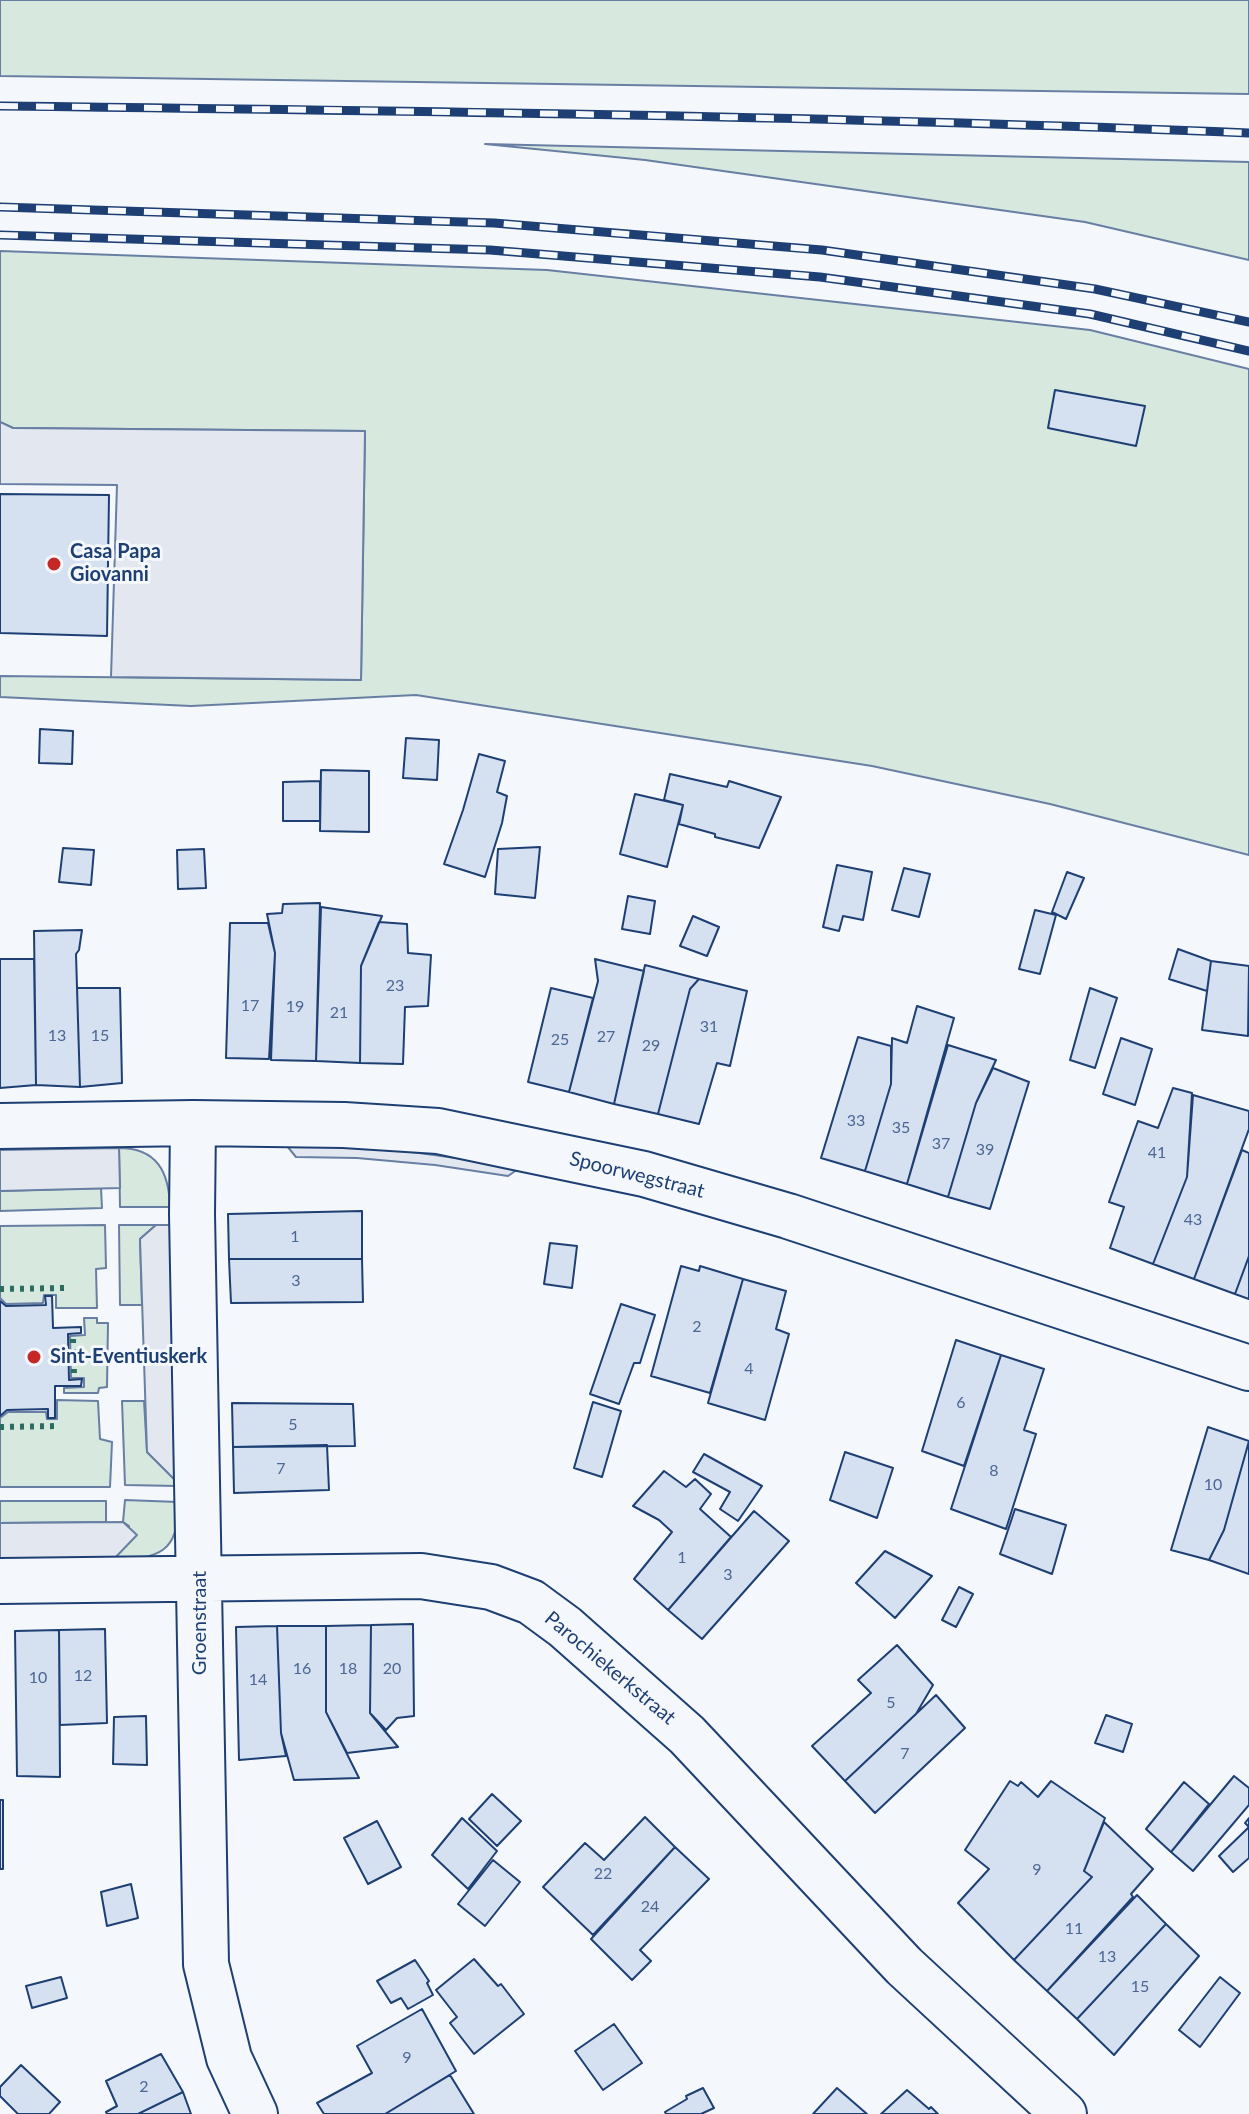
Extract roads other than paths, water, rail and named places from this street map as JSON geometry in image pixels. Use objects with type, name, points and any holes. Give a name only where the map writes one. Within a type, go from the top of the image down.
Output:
[{"type":"street","name":"Spoorwegstraat","points":[[0,1126],[193,1123],[344,1125],[438,1131],[644,1174],[788,1216],[1249,1368]]},
{"type":"street","name":"Groenstraat","points":[[193,1123],[192,1214],[206,1964],[229,2058],[255,2114]]},
{"type":"street","name":"Parochiekerkstraat","points":[[0,1581],[421,1576],[491,1587],[531,1602],[565,1627],[687,1735],[904,1966],[1064,2114]]},
{"type":"railway","points":[[0,106],[781,118],[1249,133]]},
{"type":"railway","points":[[0,207],[494,223],[822,250],[1095,289],[1249,322]]},
{"type":"railway","points":[[0,235],[490,250],[820,277],[1090,314],[1249,351]]},
{"type":"place","name":"Casa Papa Giovanni","points":[[54,564]]},
{"type":"place","name":"Sint-Eventiuskerk","points":[[34,1357]]}]
